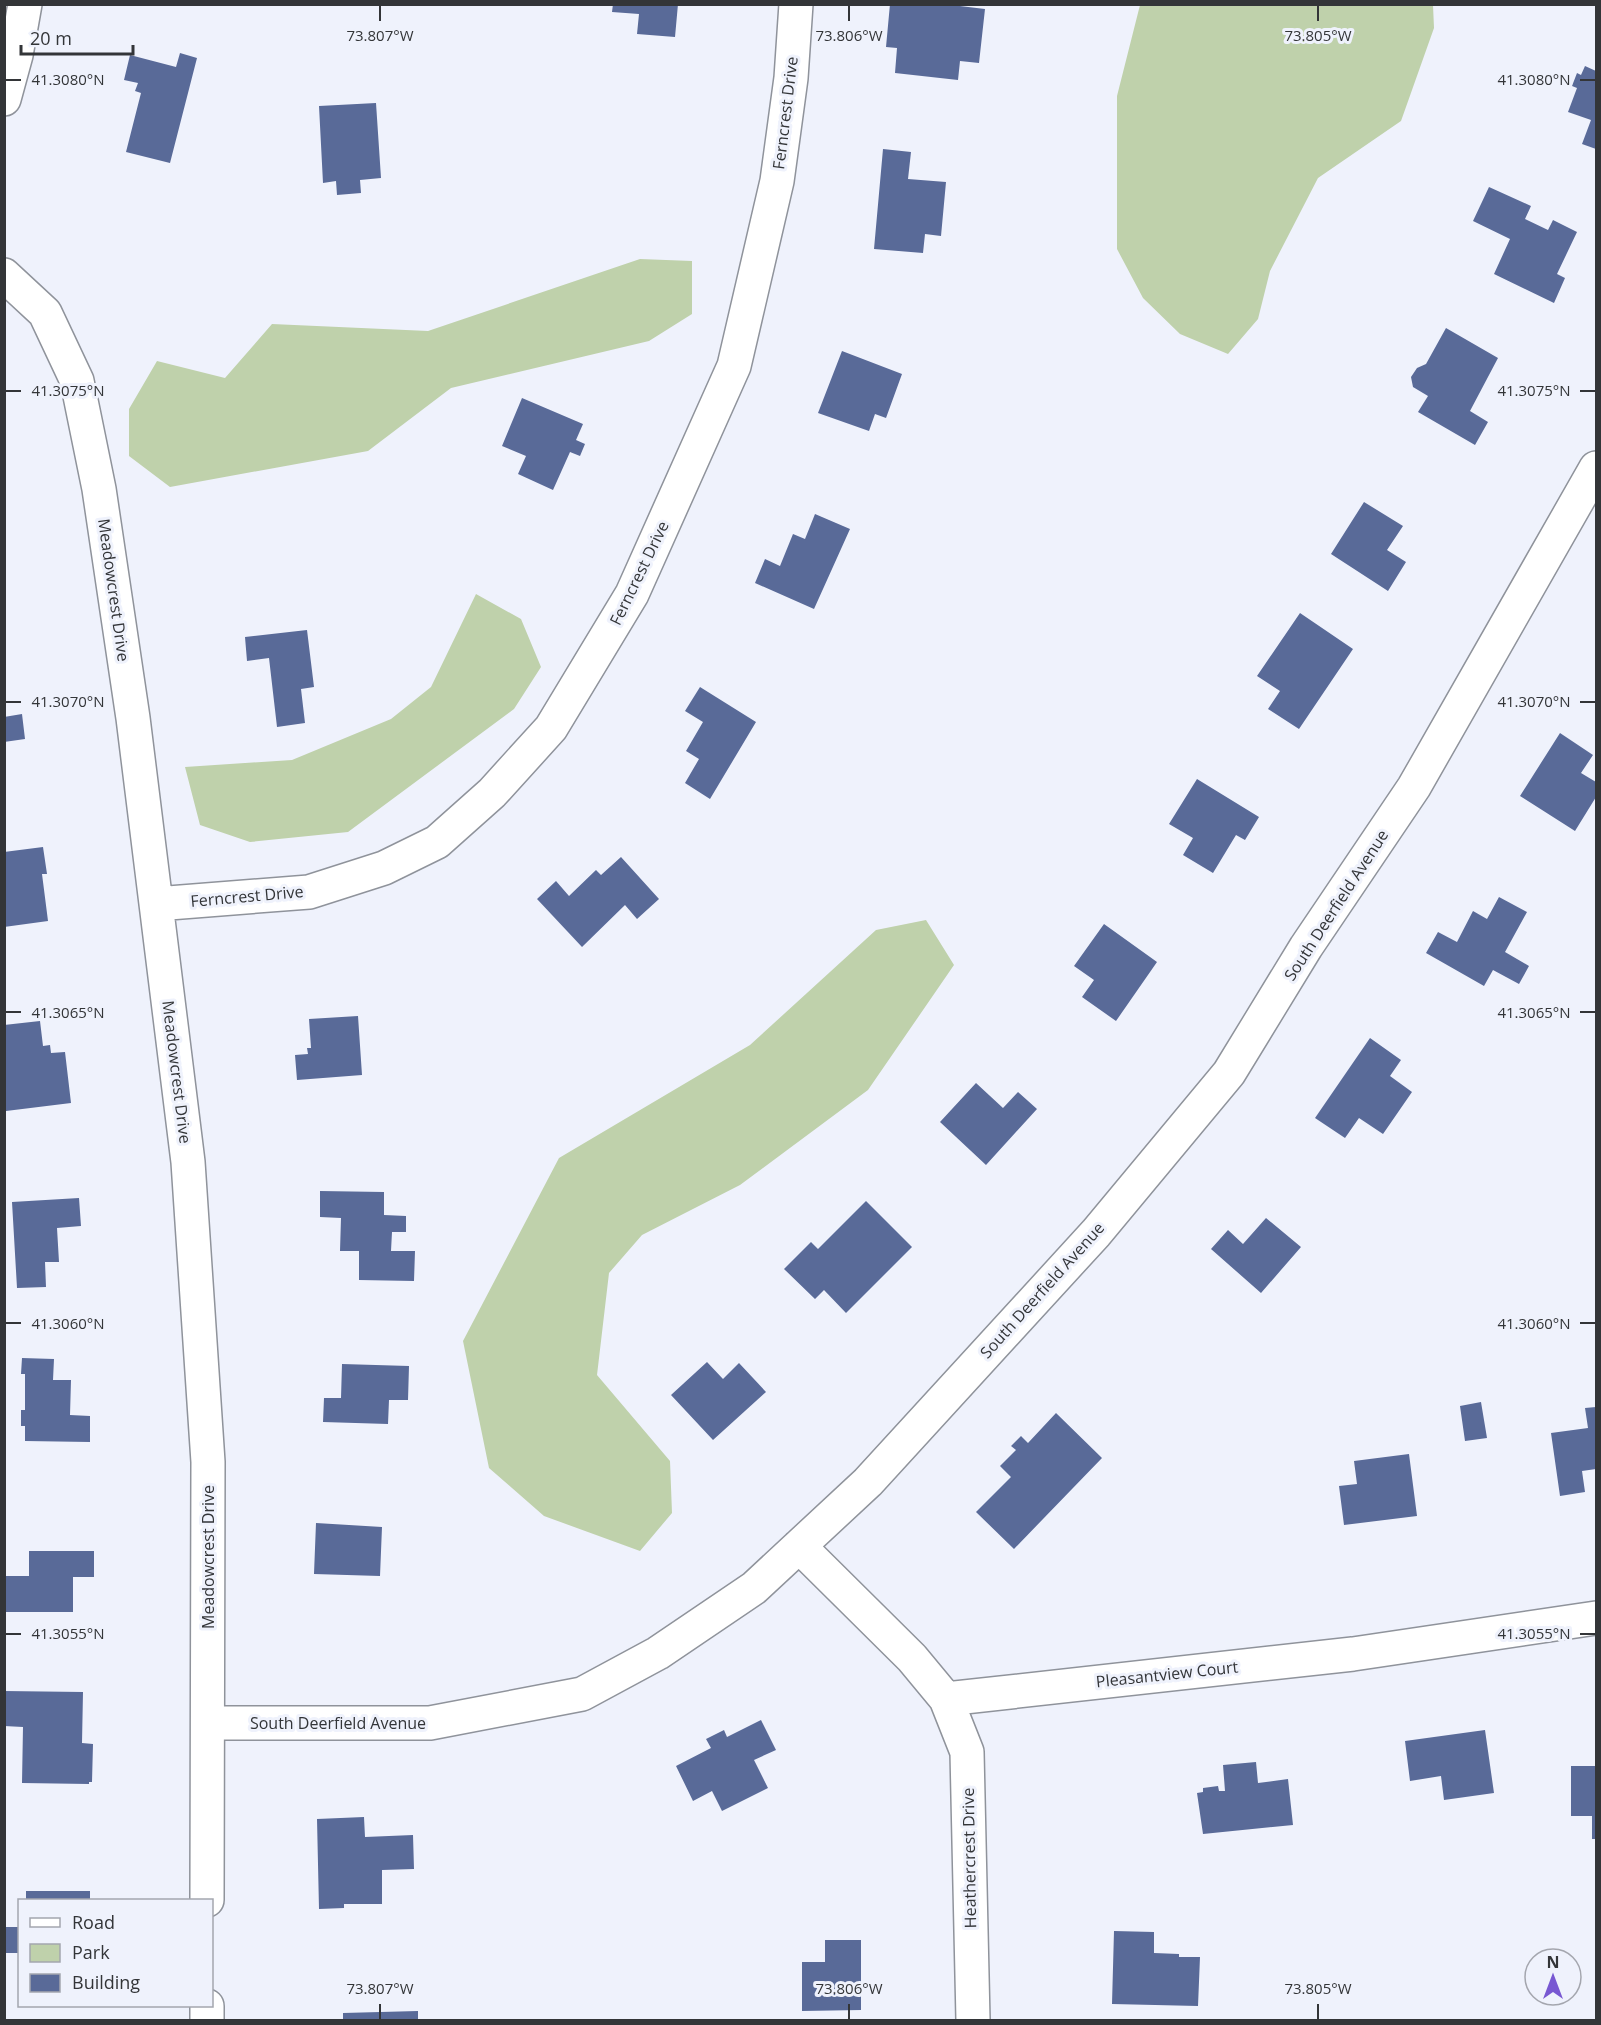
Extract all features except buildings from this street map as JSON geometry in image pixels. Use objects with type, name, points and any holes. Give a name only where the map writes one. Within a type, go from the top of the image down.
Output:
[{"type":"street","points":[[4,99],[16,55],[25,4]]},
{"type":"street","name":"Ferncrest Drive","points":[[156,904],[309,892],[384,868],[437,842],[492,793],[551,728],[632,594],[734,366],[777,181],[791,78],[796,4]]},
{"type":"street","name":"Meadowcrest Drive","points":[[4,274],[45,313],[77,381],[99,489],[133,718],[188,1162],[208,1462],[207,1899]]},
{"type":"street","name":"South Deerfield Avenue","points":[[207,1723],[430,1723],[582,1694],[658,1653],[754,1588],[868,1482],[1096,1233],[1229,1073],[1306,947],[1414,787],[1596,468]]},
{"type":"street","points":[[799,1546],[912,1658],[946,1699]]},
{"type":"street","name":"Pleasantview Court","points":[[946,1699],[1353,1654],[1596,1618]]},
{"type":"street","name":"Heathercrest Drive","points":[[946,1699],[967,1752],[973,2020]]},
{"type":"green space","points":[[1140,5],[1433,5],[1434,28],[1401,121],[1318,178],[1270,271],[1258,319],[1228,354],[1180,334],[1143,298],[1117,249],[1117,96]]},
{"type":"green space","points":[[640,259],[692,261],[692,314],[649,341],[451,388],[368,451],[170,487],[129,456],[129,409],[157,361],[225,378],[272,324],[428,331]]},
{"type":"green space","points":[[476,594],[521,619],[541,667],[514,709],[348,832],[250,842],[200,825],[185,767],[292,760],[391,719],[431,687]]},
{"type":"green space","points":[[926,920],[954,965],[868,1090],[740,1185],[642,1235],[609,1273],[597,1375],[670,1461],[672,1513],[640,1551],[544,1516],[489,1468],[463,1341],[559,1158],[750,1045],[876,930]]}]
